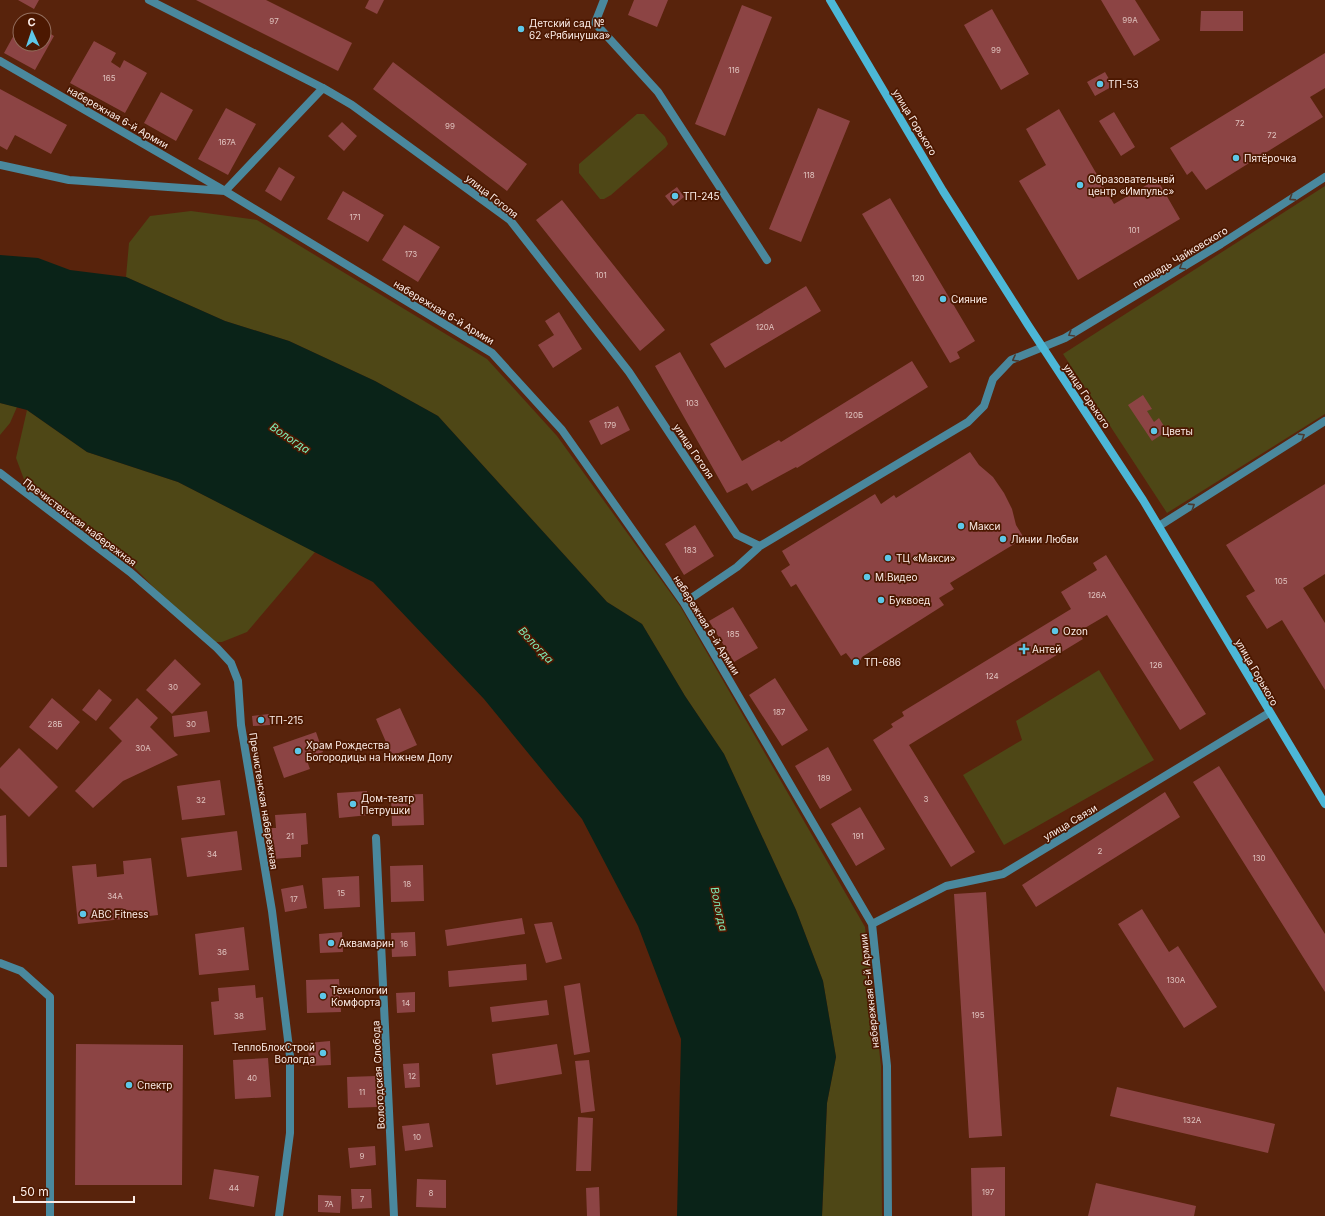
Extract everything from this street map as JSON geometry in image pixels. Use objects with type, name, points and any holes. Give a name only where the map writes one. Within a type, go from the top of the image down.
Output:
[{"type":"street","name":"улица Гоголя","points":[[149,0],[323,88],[352,105],[510,220],[629,372],[737,534],[760,546]]},
{"type":"street","points":[[604,0],[595,23],[658,92],[767,260]]},
{"type":"street","name":"улица Горького","points":[[830,0],[943,191],[1042,347],[1159,526],[1269,713],[1325,804]]},
{"type":"street","name":"набережная 6-й Армии","points":[[0,61],[225,191],[492,353],[562,430],[684,603],[872,924],[887,1066],[888,1216]]},
{"type":"street","points":[[225,191],[323,88]]},
{"type":"street","name":"набережная 6-й Армии","points":[[0,165],[69,180],[225,191]]},
{"type":"street","name":"площадь Чайковского","points":[[760,546],[968,422],[984,406],[993,379],[1011,360],[1065,338],[1221,244],[1325,177]]},
{"type":"street","points":[[1159,526],[1325,421]]},
{"type":"street","name":"Пречистенская набережная","points":[[0,473],[130,572],[217,648],[231,663],[238,681],[241,725],[272,911],[290,1056],[290,1133],[279,1216]]},
{"type":"street","points":[[684,603],[738,567],[760,546]]},
{"type":"street","name":"улица Связи","points":[[872,924],[946,886],[1003,874],[1269,713]]},
{"type":"street","name":"Вологодская Слобода","points":[[376,838],[394,1216]]},
{"type":"street","points":[[0,963],[21,971],[50,997],[50,1216]]},
{"type":"shaded area","points":[[637,114],[644,114],[665,137],[668,144],[611,195],[604,199],[600,199],[579,173],[579,164]]},
{"type":"shaded area","points":[[1325,186],[1325,414],[1167,513],[1063,354]]},
{"type":"shaded area","points":[[191,211],[257,220],[487,359],[557,436],[680,606],[865,927],[881,1066],[882,1216],[822,1216],[827,1103],[836,1057],[823,981],[796,910],[724,754],[685,696],[642,624],[607,602],[438,416],[375,381],[289,341],[225,321],[126,277],[129,243],[150,216]]},
{"type":"shaded area","points":[[0,403],[17,407],[10,423],[0,435]]},
{"type":"shaded area","points":[[27,410],[87,452],[178,482],[315,552],[247,632],[222,642],[213,642],[203,638],[133,566],[25,482],[16,458]]},
{"type":"shaded area","points":[[1099,670],[1154,760],[1004,845],[963,775],[1022,740],[1016,721]]},
{"type":"water","name":"Вологда","points":[[0,255],[38,258],[70,270],[126,277],[225,321],[289,341],[375,381],[438,416],[607,602],[642,624],[685,696],[724,754],[796,910],[823,981],[836,1057],[827,1103],[822,1216],[677,1216],[681,1039],[638,926],[582,819],[484,699],[373,582],[178,482],[87,452],[27,410],[0,403]]},
{"type":"building","points":[[18,0],[39,0],[34,9]]},
{"type":"building","points":[[196,0],[266,0],[352,43],[338,71]]},
{"type":"building","points":[[369,0],[384,0],[377,14],[365,8]]},
{"type":"building","points":[[634,0],[668,0],[657,27],[628,15]]},
{"type":"building","points":[[1101,0],[1135,0],[1160,40],[1134,56]]},
{"type":"building","points":[[742,5],[772,17],[725,136],[695,124]]},
{"type":"building","points":[[992,9],[1029,74],[1001,90],[964,25]]},
{"type":"building","points":[[1201,11],[1243,11],[1243,31],[1200,31]]},
{"type":"building","points":[[12,38],[12,52],[45,52],[35,70],[4,53]]},
{"type":"building","points":[[94,41],[116,53],[111,62],[120,68],[124,60],[147,73],[125,113],[70,83]]},
{"type":"building","points":[[1325,53],[1325,88],[1310,97],[1323,117],[1206,190],[1192,171],[1187,175],[1170,148]]},
{"type":"building","points":[[393,62],[527,164],[507,191],[373,89]]},
{"type":"building","name":"ТП-53","points":[[1105,72],[1113,86],[1095,96],[1087,82]]},
{"type":"building","points":[[0,89],[67,125],[51,154],[15,135],[7,150],[0,146]]},
{"type":"building","points":[[161,92],[193,110],[176,141],[144,123]]},
{"type":"building","points":[[226,108],[256,124],[228,175],[198,159]]},
{"type":"building","points":[[818,108],[850,121],[801,242],[769,229]]},
{"type":"building","points":[[1059,109],[1114,204],[1157,179],[1180,219],[1078,280],[1019,181],[1046,165],[1026,129]]},
{"type":"building","points":[[1114,112],[1135,147],[1121,156],[1099,121]]},
{"type":"building","points":[[342,122],[357,136],[344,151],[328,136]]},
{"type":"building","points":[[279,167],[295,177],[281,201],[265,191]]},
{"type":"building","name":"ТП-245","points":[[677,187],[684,197],[673,206],[665,196]]},
{"type":"building","points":[[343,191],[384,215],[368,242],[327,219]]},
{"type":"building","points":[[890,198],[975,341],[957,352],[960,358],[950,363],[862,214]]},
{"type":"building","points":[[562,200],[665,330],[640,351],[536,220]]},
{"type":"building","points":[[404,225],[440,247],[418,282],[382,260]]},
{"type":"building","points":[[806,286],[821,311],[725,368],[710,344]]},
{"type":"building","points":[[559,312],[582,349],[553,368],[538,345],[554,335],[545,321]]},
{"type":"building","points":[[680,352],[742,461],[779,440],[781,442],[912,361],[928,387],[797,468],[796,467],[752,491],[747,483],[727,493],[655,366]]},
{"type":"building","points":[[1143,395],[1152,409],[1147,411],[1154,422],[1159,418],[1167,431],[1152,441],[1128,405]]},
{"type":"building","points":[[618,406],[630,430],[601,445],[589,421]]},
{"type":"building","name":"ТЦ «Макси»","points":[[970,452],[979,465],[993,477],[1004,493],[1012,509],[1016,525],[1024,538],[950,583],[954,589],[939,598],[944,605],[862,657],[857,667],[846,653],[841,656],[796,584],[791,587],[781,571],[790,565],[782,551],[875,494],[881,504],[894,495],[896,498]]},
{"type":"building","points":[[1325,484],[1325,574],[1303,588],[1325,623],[1325,690],[1282,620],[1267,629],[1246,596],[1255,591],[1226,545]]},
{"type":"building","points":[[695,525],[714,556],[684,575],[665,544]]},
{"type":"building","points":[[1106,555],[1206,714],[1180,730],[1107,615],[1078,632],[1083,639],[909,745],[975,852],[951,867],[873,740],[893,727],[891,724],[904,716],[902,712],[1071,609],[1061,592],[1097,570],[1093,563]]},
{"type":"building","points":[[733,607],[758,648],[734,662],[709,621]]},
{"type":"building","points":[[175,659],[201,684],[172,714],[146,690]]},
{"type":"building","points":[[775,678],[808,730],[782,746],[749,695]]},
{"type":"building","points":[[99,689],[112,700],[96,721],[82,710]]},
{"type":"building","points":[[52,698],[80,722],[57,750],[29,727]]},
{"type":"building","points":[[137,698],[158,718],[150,727],[178,755],[123,781],[93,808],[75,791],[122,741],[109,728]]},
{"type":"building","points":[[400,708],[417,745],[392,756],[376,719]]},
{"type":"building","points":[[207,711],[210,732],[174,737],[172,716]]},
{"type":"building","name":"ТП-215","points":[[269,714],[270,725],[253,726],[252,716]]},
{"type":"building","points":[[316,732],[323,752],[306,758],[310,769],[284,778],[273,747]]},
{"type":"building","points":[[828,747],[852,790],[820,809],[795,766]]},
{"type":"building","points":[[19,748],[58,787],[29,817],[0,788],[0,768]]},
{"type":"building","points":[[1219,766],[1325,934],[1325,992],[1193,782]]},
{"type":"building","points":[[220,780],[225,815],[182,820],[177,786]]},
{"type":"building","name":"Дом-театр Петрушки","points":[[367,791],[369,815],[339,818],[337,793]]},
{"type":"building","points":[[1165,792],[1180,817],[1036,907],[1022,885]]},
{"type":"building","points":[[423,794],[424,825],[392,826],[391,795]]},
{"type":"building","points":[[860,807],[885,849],[856,866],[831,824]]},
{"type":"building","points":[[306,813],[308,844],[301,845],[301,857],[273,859],[271,828],[276,828],[275,815]]},
{"type":"building","points":[[6,815],[7,867],[0,867],[0,816]]},
{"type":"building","points":[[237,831],[242,870],[187,877],[181,838]]},
{"type":"building","points":[[151,858],[158,915],[78,924],[72,866],[96,864],[97,877],[124,874],[123,861]]},
{"type":"building","points":[[423,865],[424,901],[391,902],[390,866]]},
{"type":"building","name":"Аквамарин","points":[[359,876],[360,907],[324,909],[322,878]]},
{"type":"building","points":[[303,885],[307,908],[285,912],[281,889]]},
{"type":"building","points":[[986,892],[1002,1136],[969,1138],[954,894]]},
{"type":"building","points":[[1142,909],[1169,952],[1178,946],[1217,1007],[1184,1028],[1118,924]]},
{"type":"building","points":[[522,918],[525,934],[447,946],[445,930]]},
{"type":"building","points":[[552,922],[562,959],[546,963],[534,924]]},
{"type":"building","points":[[244,927],[249,970],[199,975],[195,934]]},
{"type":"building","name":"Аквамарин","points":[[342,932],[343,952],[320,953],[319,934]]},
{"type":"building","points":[[415,932],[416,956],[392,957],[391,933]]},
{"type":"building","points":[[526,964],[527,980],[449,987],[448,971]]},
{"type":"building","name":"Технологии Комфорта","points":[[339,979],[341,1012],[307,1013],[306,980]]},
{"type":"building","points":[[580,983],[590,1052],[574,1055],[564,986]]},
{"type":"building","points":[[255,985],[256,998],[263,997],[266,1030],[214,1035],[211,1002],[219,1001],[218,988]]},
{"type":"building","points":[[415,992],[415,1012],[397,1013],[396,993]]},
{"type":"building","points":[[547,1000],[549,1015],[492,1022],[490,1007]]},
{"type":"building","points":[[330,1041],[331,1065],[309,1066],[308,1043]]},
{"type":"building","name":"Спектр","points":[[76,1044],[183,1045],[182,1185],[75,1185]]},
{"type":"building","points":[[557,1044],[562,1074],[496,1085],[492,1054]]},
{"type":"building","points":[[268,1058],[271,1097],[235,1099],[233,1060]]},
{"type":"building","points":[[589,1060],[595,1111],[581,1113],[575,1061]]},
{"type":"building","points":[[419,1063],[420,1087],[405,1088],[403,1064]]},
{"type":"building","points":[[376,1076],[377,1107],[348,1108],[347,1077]]},
{"type":"building","points":[[1117,1087],[1275,1124],[1268,1153],[1110,1116]]},
{"type":"building","points":[[578,1117],[593,1118],[591,1171],[576,1171]]},
{"type":"building","points":[[429,1123],[433,1147],[405,1151],[402,1126]]},
{"type":"building","points":[[375,1146],[376,1165],[350,1168],[348,1148]]},
{"type":"building","points":[[1005,1167],[1005,1216],[972,1216],[971,1168]]},
{"type":"building","points":[[214,1169],[259,1176],[254,1207],[209,1199]]},
{"type":"building","points":[[417,1179],[446,1180],[446,1208],[416,1207]]},
{"type":"building","points":[[1096,1183],[1196,1206],[1194,1216],[1088,1216]]},
{"type":"building","points":[[599,1187],[600,1216],[587,1216],[586,1188]]},
{"type":"building","points":[[351,1189],[371,1189],[372,1208],[352,1209]]},
{"type":"building","points":[[318,1195],[341,1196],[340,1213],[318,1212]]},
{"type":"place","name":"Детский сад № 62 «Рябинушка»","points":[[521,29]]},
{"type":"place","name":"ТП-53","points":[[1100,84]]},
{"type":"place","name":"Пятёрочка","points":[[1236,158]]},
{"type":"place","name":"Образовательнвй центр «Импульс»","points":[[1080,185]]},
{"type":"place","name":"ТП-245","points":[[675,196]]},
{"type":"place","name":"Сияние","points":[[943,299]]},
{"type":"place","name":"Цветы","points":[[1154,431]]},
{"type":"place","name":"Макси","points":[[961,526]]},
{"type":"place","name":"Линии Любви","points":[[1003,539]]},
{"type":"place","name":"ТЦ «Макси»","points":[[888,558]]},
{"type":"place","name":"М.Видео","points":[[867,577]]},
{"type":"place","name":"Буквоед","points":[[881,600]]},
{"type":"place","name":"Ozon","points":[[1055,631]]},
{"type":"place","name":"Антей","points":[[1024,649]]},
{"type":"place","name":"ТП-686","points":[[856,662]]},
{"type":"place","name":"ТП-215","points":[[261,720]]},
{"type":"place","name":"Храм Рождества Богородицы на Нижнем Долу","points":[[298,751]]},
{"type":"place","name":"Дом-театр Петрушки","points":[[353,804]]},
{"type":"place","name":"ABC Fitness","points":[[83,914]]},
{"type":"place","name":"Аквамарин","points":[[331,943]]},
{"type":"place","name":"Технологии Комфорта","points":[[323,996]]},
{"type":"place","name":"ТеплоБлокСтрой Вологда","points":[[323,1053]]},
{"type":"place","name":"Спектр","points":[[129,1085]]}]
